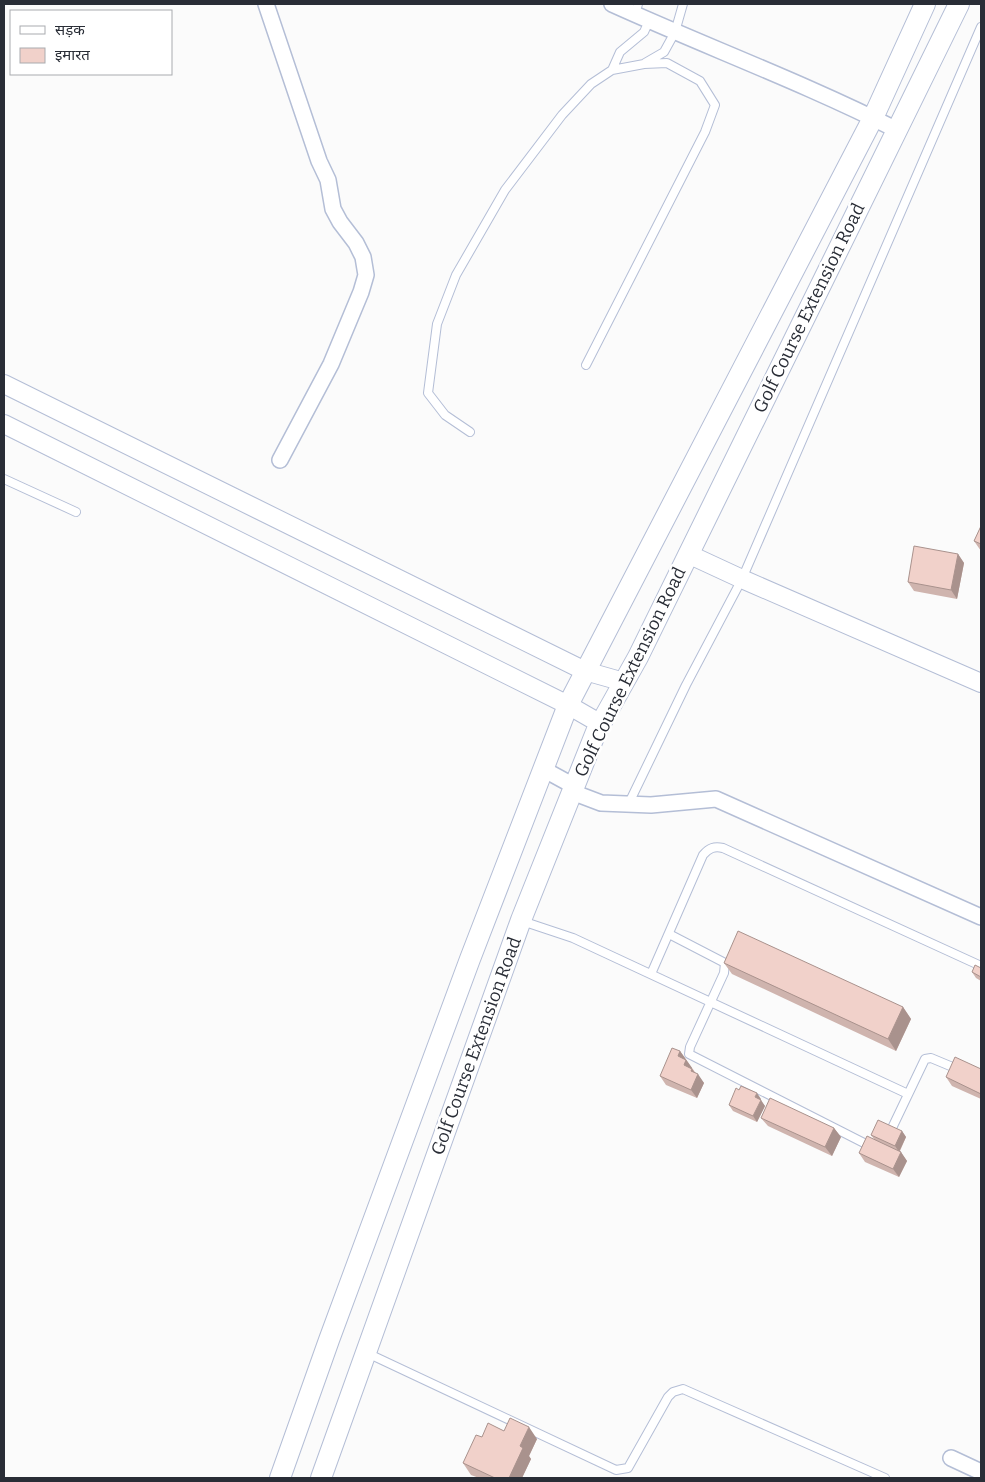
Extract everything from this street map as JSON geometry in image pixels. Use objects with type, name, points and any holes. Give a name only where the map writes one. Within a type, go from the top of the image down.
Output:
[{"type":"main road","points":[[280,1478],[329,1340],[568,706],[873,118],[925,4]]},
{"type":"main road","name":"Golf Course Extension Road","points":[[321,1478],[521,920],[600,724],[624,682],[688,554],[959,4]]},
{"type":"street","points":[[266,4],[319,161],[328,180],[333,209],[364,257],[366,275],[361,292],[331,364],[280,460]]},
{"type":"street","points":[[612,4],[636,9],[650,21],[794,81],[897,130]]},
{"type":"street","points":[[4,384],[585,672],[624,682]]},
{"type":"street","points":[[4,424],[568,706],[600,724]]},
{"type":"street","points":[[688,554],[742,580],[981,683]]},
{"type":"street","points":[[543,769],[573,789],[601,803],[651,805],[716,799],[981,917]]},
{"type":"street","points":[[951,1458],[981,1472]]},
{"type":"lane","points":[[644,64],[664,52],[675,32],[683,4]]},
{"type":"lane","points":[[612,70],[620,52],[644,32],[650,21]]},
{"type":"lane","points":[[629,803],[686,685],[742,580],[981,27]]},
{"type":"lane","points":[[470,432],[445,415],[428,393],[437,324],[456,276],[505,190],[562,114],[592,84],[612,70],[644,64],[667,63],[700,81],[715,106],[705,132],[586,365]]},
{"type":"lane","points":[[4,479],[76,512]]},
{"type":"lane","points":[[651,974],[703,855],[708,849],[715,846],[981,966]]},
{"type":"lane","points":[[521,920],[573,938],[908,1094]]},
{"type":"lane","points":[[669,934],[721,959],[725,963],[724,973],[690,1047],[689,1054],[864,1143]]},
{"type":"lane","points":[[893,1126],[925,1059],[931,1058],[955,1068]]},
{"type":"lane","points":[[366,1352],[616,1470],[628,1468],[668,1397],[673,1392],[683,1389],[885,1478]]},
{"type":"building","points":[[981,526],[981,544],[974,541]]},
{"type":"building","points":[[914,546],[958,554],[951,590],[908,582]]},
{"type":"building","points":[[738,931],[903,1007],[888,1039],[724,963]]},
{"type":"building","points":[[975,965],[981,968],[981,977],[972,972]]},
{"type":"building","points":[[672,1048],[680,1051],[678,1056],[686,1060],[684,1065],[698,1074],[691,1090],[660,1076]]},
{"type":"building","points":[[955,1057],[981,1069],[981,1094],[946,1077]]},
{"type":"building","points":[[741,1086],[757,1093],[755,1097],[761,1100],[753,1116],[729,1105],[736,1088],[739,1090]]},
{"type":"building","points":[[770,1098],[834,1128],[825,1147],[761,1118]]},
{"type":"building","points":[[878,1120],[902,1131],[895,1146],[871,1135]]},
{"type":"building","points":[[867,1136],[901,1152],[893,1169],[859,1153]]},
{"type":"building","points":[[510,1418],[529,1427],[520,1446],[523,1448],[509,1478],[495,1478],[463,1463],[476,1435],[482,1437],[488,1423],[504,1431]]}]
